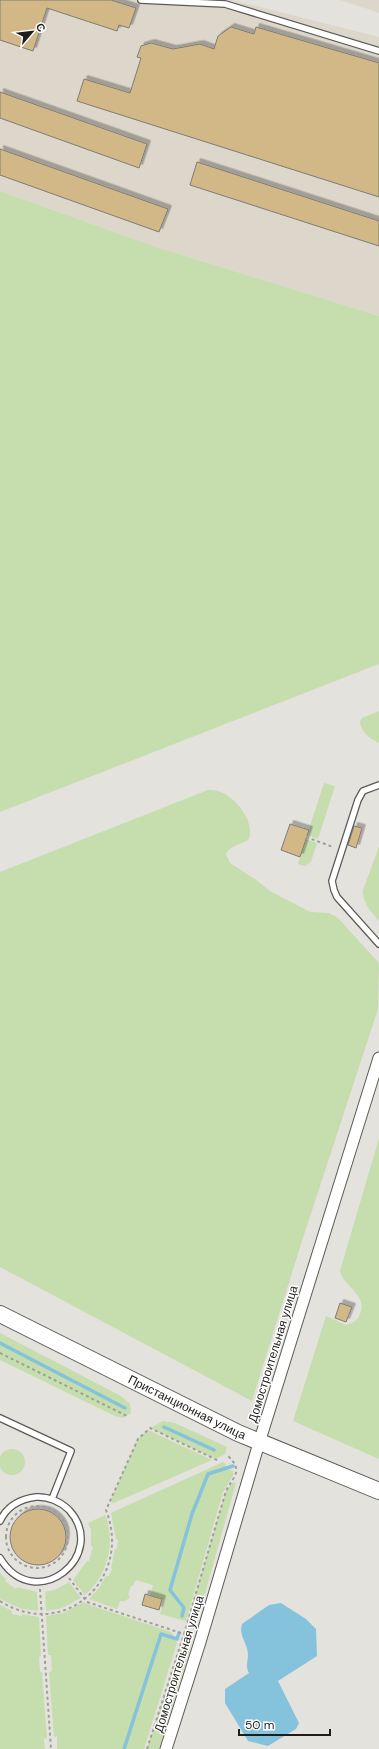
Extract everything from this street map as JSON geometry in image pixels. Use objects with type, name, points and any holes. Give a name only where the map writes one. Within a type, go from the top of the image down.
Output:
[{"type":"main road","name":"Пристанционная улица","points":[[0,1314],[259,1443],[379,1491]]},
{"type":"street","name":"Домостроительная улица","points":[[166,1749],[202,1637],[259,1443],[379,1058]]},
{"type":"lane","points":[[141,0],[224,4],[379,50]]},
{"type":"lane","points":[[379,785],[368,789],[361,794],[333,877],[334,890],[343,904],[379,944]]},
{"type":"lane","points":[[0,1418],[71,1451],[52,1499]]},
{"type":"lane","points":[[0,1521],[12,1505],[24,1499],[38,1497],[52,1499],[64,1506],[74,1516],[79,1528],[80,1541],[78,1553],[72,1565],[65,1572],[52,1580],[40,1582],[27,1580],[15,1575],[6,1567],[0,1558]]},
{"type":"path","points":[[306,837],[342,850]]},
{"type":"path","points":[[0,1353],[127,1416]]},
{"type":"path","points":[[0,1601],[25,1612],[42,1614],[64,1609],[84,1599],[91,1593],[103,1578],[110,1560],[112,1536],[106,1510],[136,1443],[150,1428],[219,1460]]},
{"type":"path","points":[[147,1749],[184,1634],[226,1491],[235,1478],[235,1465],[228,1456]]},
{"type":"path","points":[[37,1505],[47,1507],[55,1511],[62,1518],[67,1527],[68,1536],[64,1552],[57,1560],[51,1564],[39,1568],[26,1566],[18,1561],[12,1555],[7,1546],[6,1536],[7,1527],[12,1518],[19,1511],[27,1507],[37,1505]]},
{"type":"path","points":[[57,1560],[87,1602],[184,1634]]},
{"type":"path","points":[[39,1568],[51,1749]]},
{"type":"shaded area","points":[[0,0],[232,0],[379,37],[379,316],[156,247],[0,191]]},
{"type":"shaded area","points":[[339,0],[379,0],[379,13],[368,9]]},
{"type":"green space","points":[[0,191],[156,247],[379,316],[379,664],[0,812]]},
{"type":"green space","points":[[379,711],[379,743],[366,735],[360,722],[362,718]]},
{"type":"green space","points":[[324,783],[335,786],[318,839],[307,835]]},
{"type":"green space","points":[[208,790],[218,791],[231,798],[242,810],[249,825],[249,839],[234,846],[226,854],[230,863],[255,879],[270,891],[310,912],[329,913],[338,918],[379,963],[378,1009],[301,1244],[252,1401],[0,1267],[0,872]]},
{"type":"green space","points":[[306,839],[317,843],[311,862],[305,866],[298,864]]},
{"type":"green space","points":[[379,846],[379,921],[366,903],[363,890]]},
{"type":"green space","points":[[379,1138],[379,1459],[293,1421],[326,1316],[346,1325],[358,1318],[360,1314],[362,1307],[361,1302],[358,1296],[342,1277],[340,1271]]},
{"type":"green space","points":[[0,1333],[121,1396],[130,1404],[131,1413],[123,1418],[115,1416],[0,1360]]},
{"type":"green space","points":[[163,1421],[175,1423],[227,1447],[225,1454],[216,1459],[150,1428]]},
{"type":"green space","points":[[148,1430],[212,1460],[114,1503],[110,1502],[138,1439]]},
{"type":"green space","points":[[12,1449],[21,1453],[25,1462],[21,1471],[12,1475],[3,1471],[-1,1462],[3,1453]]},
{"type":"green space","points":[[223,1462],[226,1464],[225,1468],[233,1471],[233,1476],[223,1492],[186,1621],[160,1614],[164,1600],[150,1596],[153,1585],[136,1580],[133,1586],[131,1586],[128,1595],[130,1596],[125,1601],[120,1601],[117,1609],[89,1599],[99,1588],[106,1576],[109,1576],[112,1569],[118,1540],[116,1539],[111,1513]]},
{"type":"green space","points":[[233,1482],[236,1483],[199,1615],[194,1622],[187,1622],[226,1491]]},
{"type":"green space","points":[[105,1515],[110,1536],[108,1558],[99,1578],[85,1595],[73,1580],[87,1561],[89,1561],[93,1547],[91,1546],[91,1530],[88,1523]]},
{"type":"green space","points":[[0,1573],[6,1579],[5,1581],[16,1589],[17,1587],[37,1592],[38,1611],[22,1609],[0,1599]]},
{"type":"green space","points":[[69,1582],[81,1598],[62,1608],[46,1611],[45,1592],[57,1589]]},
{"type":"green space","points":[[84,1602],[168,1631],[172,1633],[177,1643],[144,1749],[57,1749],[57,1736],[54,1737],[49,1672],[52,1671],[51,1655],[48,1655],[46,1616],[63,1613]]},
{"type":"green space","points":[[0,1605],[12,1611],[12,1614],[39,1617],[41,1656],[39,1657],[40,1672],[42,1672],[47,1738],[44,1739],[45,1749],[0,1749]]},
{"type":"green space","points":[[184,1634],[191,1638],[192,1642],[159,1749],[147,1749]]},
{"type":"water","points":[[281,1603],[306,1619],[316,1629],[317,1656],[278,1681],[299,1723],[296,1729],[268,1746],[248,1741],[225,1703],[225,1689],[249,1673],[247,1666],[248,1651],[241,1632],[242,1624],[269,1605]]},
{"type":"building","points":[[0,0],[111,0],[136,8],[129,28],[119,25],[117,31],[47,8],[33,51],[0,40]]},
{"type":"building","points":[[231,27],[254,34],[256,27],[379,63],[379,197],[77,101],[84,79],[130,93],[141,58],[137,57],[141,46],[151,43],[173,49],[200,44],[214,49],[218,36]]},
{"type":"building","points":[[0,92],[147,144],[139,168],[0,118]]},
{"type":"building","points":[[0,149],[168,209],[159,232],[0,175]]},
{"type":"building","points":[[197,162],[379,221],[379,246],[190,185]]},
{"type":"building","points":[[290,824],[309,830],[300,857],[281,850]]},
{"type":"building","points":[[354,826],[362,828],[356,848],[348,845]]},
{"type":"building","points":[[340,1303],[352,1307],[346,1322],[335,1318]]},
{"type":"building","points":[[32,1509],[44,1509],[54,1513],[62,1521],[66,1531],[66,1543],[62,1553],[54,1561],[44,1565],[32,1565],[22,1561],[14,1553],[10,1543],[10,1531],[14,1521],[22,1513]]},
{"type":"building","points":[[145,1594],[162,1599],[159,1610],[142,1605]]},
{"type":"waterway","points":[[0,1343],[125,1408]]},
{"type":"waterway","points":[[164,1427],[214,1450]]},
{"type":"waterway","points":[[182,1616],[184,1608],[170,1590],[192,1514],[208,1474],[233,1466]]},
{"type":"waterway","points":[[124,1749],[161,1634],[177,1639],[179,1633]]}]
